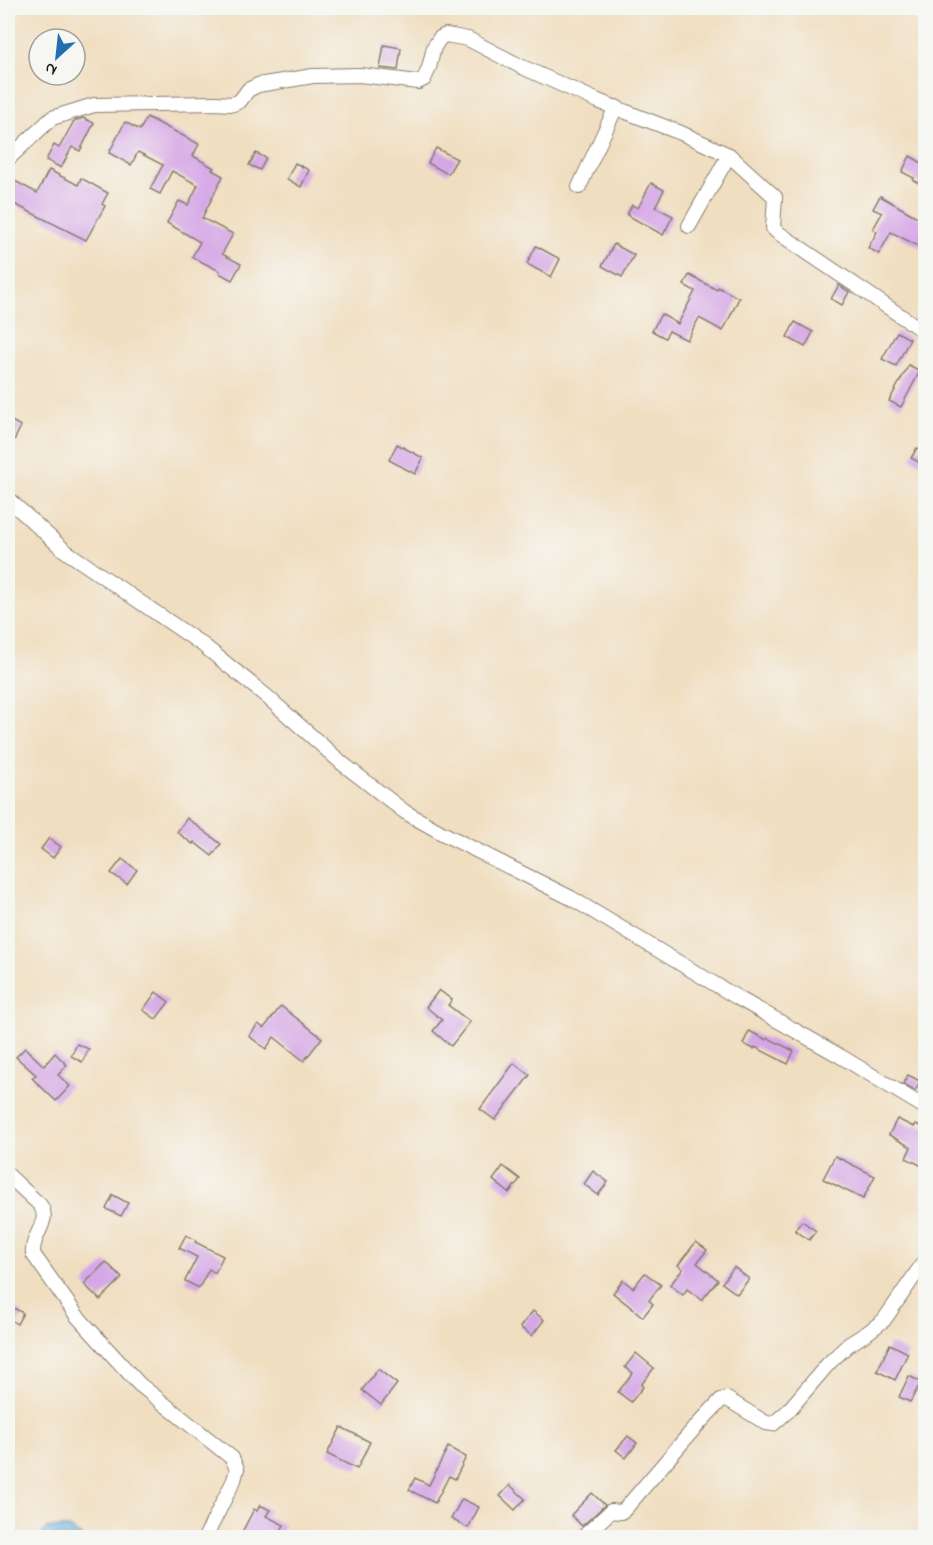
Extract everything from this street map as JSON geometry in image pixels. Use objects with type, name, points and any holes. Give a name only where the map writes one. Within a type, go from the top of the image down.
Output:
[{"type":"street","points":[[8,159],[52,118],[94,105],[233,104],[240,101],[248,90],[258,86],[313,76],[360,75],[418,82],[424,79],[434,47],[440,38],[446,35],[468,39],[598,101],[681,133],[729,155],[775,197],[773,228],[777,232],[926,333]]},
{"type":"street","points":[[579,187],[616,107]]},
{"type":"street","points":[[689,226],[729,155]]},
{"type":"street","points":[[8,499],[64,550],[203,645],[265,695],[343,764],[405,812],[572,898],[926,1108]]},
{"type":"street","points":[[8,1175],[44,1211],[45,1218],[32,1246],[33,1254],[76,1316],[139,1384],[232,1458],[237,1468],[234,1480],[205,1538]]},
{"type":"street","points":[[582,1538],[611,1511],[621,1512],[626,1509],[692,1431],[722,1400],[727,1399],[766,1423],[772,1424],[789,1411],[828,1364],[848,1345],[884,1320],[926,1260]]},
{"type":"water","points":[[47,1528],[69,1528],[82,1537],[39,1537]]},
{"type":"building","points":[[384,45],[401,48],[398,70],[380,68]]},
{"type":"building","points":[[147,117],[199,144],[193,156],[223,176],[202,218],[233,234],[222,254],[241,264],[232,280],[219,273],[220,271],[192,257],[200,242],[167,223],[179,201],[188,205],[198,185],[172,171],[160,194],[150,189],[163,165],[138,152],[131,165],[109,153],[125,122],[140,130]]},
{"type":"building","points":[[83,118],[94,123],[80,151],[72,147],[61,168],[46,160],[54,145],[59,148],[74,121]]},
{"type":"building","points":[[436,148],[457,159],[448,174],[428,163]]},
{"type":"building","points":[[256,153],[266,158],[260,170],[249,165]]},
{"type":"building","points":[[910,156],[922,163],[926,157],[926,187],[902,172]]},
{"type":"building","points":[[295,163],[309,170],[301,187],[287,179]]},
{"type":"building","points":[[49,170],[78,185],[81,178],[108,193],[102,204],[105,206],[86,240],[8,201],[8,194],[15,181],[37,193]]},
{"type":"building","points":[[651,183],[664,190],[655,207],[673,216],[663,235],[627,215],[632,205],[638,208]]},
{"type":"building","points":[[880,196],[926,222],[926,242],[922,248],[891,232],[879,254],[868,248],[877,232],[873,229],[882,213],[873,209]]},
{"type":"building","points":[[614,244],[634,255],[622,277],[602,266]]},
{"type":"building","points":[[536,246],[560,259],[551,277],[527,264]]},
{"type":"building","points":[[689,275],[717,290],[718,287],[739,298],[723,331],[699,318],[687,340],[669,331],[665,338],[652,331],[661,314],[678,324],[695,291],[684,285]]},
{"type":"building","points":[[839,285],[849,292],[842,305],[831,299]]},
{"type":"building","points":[[795,322],[813,332],[805,347],[787,337]]},
{"type":"building","points":[[897,332],[910,339],[896,366],[882,359]]},
{"type":"building","points":[[909,365],[920,371],[901,407],[889,401]]},
{"type":"building","points":[[8,419],[21,426],[8,453]]},
{"type":"building","points":[[397,444],[423,458],[415,474],[389,460]]},
{"type":"building","points":[[917,448],[926,452],[926,466],[911,458]]},
{"type":"building","points":[[187,818],[221,844],[212,856],[177,832]]},
{"type":"building","points":[[49,838],[61,847],[53,858],[41,849]]},
{"type":"building","points":[[122,859],[137,870],[127,884],[111,873]]},
{"type":"building","points":[[439,990],[452,1000],[448,1005],[470,1022],[451,1046],[433,1031],[442,1020],[426,1007]]},
{"type":"building","points":[[156,992],[169,1002],[156,1019],[143,1010]]},
{"type":"building","points":[[281,1006],[322,1038],[304,1061],[274,1037],[266,1049],[249,1036],[258,1024],[264,1028]]},
{"type":"building","points":[[749,1031],[794,1051],[788,1064],[755,1047],[754,1049],[743,1044]]},
{"type":"building","points":[[77,1044],[89,1049],[82,1062],[71,1056]]},
{"type":"building","points":[[25,1048],[44,1066],[55,1053],[67,1065],[58,1075],[70,1086],[56,1101],[32,1078],[36,1075],[16,1057]]},
{"type":"building","points":[[514,1063],[530,1075],[495,1120],[480,1109]]},
{"type":"building","points":[[908,1075],[920,1081],[915,1091],[903,1084]]},
{"type":"building","points":[[897,1119],[914,1127],[916,1124],[926,1129],[926,1168],[906,1158],[911,1147],[889,1135]]},
{"type":"building","points":[[835,1156],[875,1176],[863,1199],[823,1179]]},
{"type":"building","points":[[503,1166],[520,1179],[509,1193],[493,1180]]},
{"type":"building","points":[[593,1171],[608,1182],[598,1195],[584,1184]]},
{"type":"building","points":[[113,1195],[128,1203],[121,1216],[106,1209]]},
{"type":"building","points":[[802,1221],[816,1231],[809,1240],[795,1230]]},
{"type":"building","points":[[186,1235],[223,1256],[215,1273],[209,1269],[199,1288],[185,1281],[197,1257],[179,1248]]},
{"type":"building","points":[[696,1242],[707,1250],[697,1263],[718,1280],[702,1300],[687,1289],[683,1295],[670,1285],[683,1269],[678,1265]]},
{"type":"building","points":[[106,1262],[122,1278],[100,1300],[84,1284]]},
{"type":"building","points":[[734,1267],[749,1279],[737,1294],[722,1283]]},
{"type":"building","points":[[645,1273],[661,1285],[649,1300],[653,1304],[643,1317],[613,1293],[623,1280],[633,1288]]},
{"type":"building","points":[[8,1305],[23,1313],[17,1324],[8,1318]]},
{"type":"building","points":[[533,1311],[544,1320],[532,1336],[520,1327]]},
{"type":"building","points":[[890,1344],[908,1353],[895,1380],[877,1371]]},
{"type":"building","points":[[636,1353],[654,1368],[631,1402],[618,1392],[633,1373],[625,1367]]},
{"type":"building","points":[[378,1369],[397,1384],[381,1405],[362,1390]]},
{"type":"building","points":[[909,1376],[921,1382],[910,1402],[899,1397]]},
{"type":"building","points":[[341,1427],[370,1442],[357,1469],[327,1454]]},
{"type":"building","points":[[628,1436],[637,1443],[626,1458],[616,1450]]},
{"type":"building","points":[[448,1447],[466,1457],[455,1479],[449,1476],[435,1503],[409,1490],[415,1478],[429,1485]]},
{"type":"building","points":[[510,1485],[525,1499],[515,1510],[500,1496]]},
{"type":"building","points":[[592,1493],[605,1505],[582,1526],[571,1515]]},
{"type":"building","points":[[462,1499],[479,1507],[468,1528],[451,1519]]},
{"type":"building","points":[[260,1505],[270,1510],[266,1516],[284,1525],[277,1538],[239,1538],[254,1509],[257,1511]]}]
